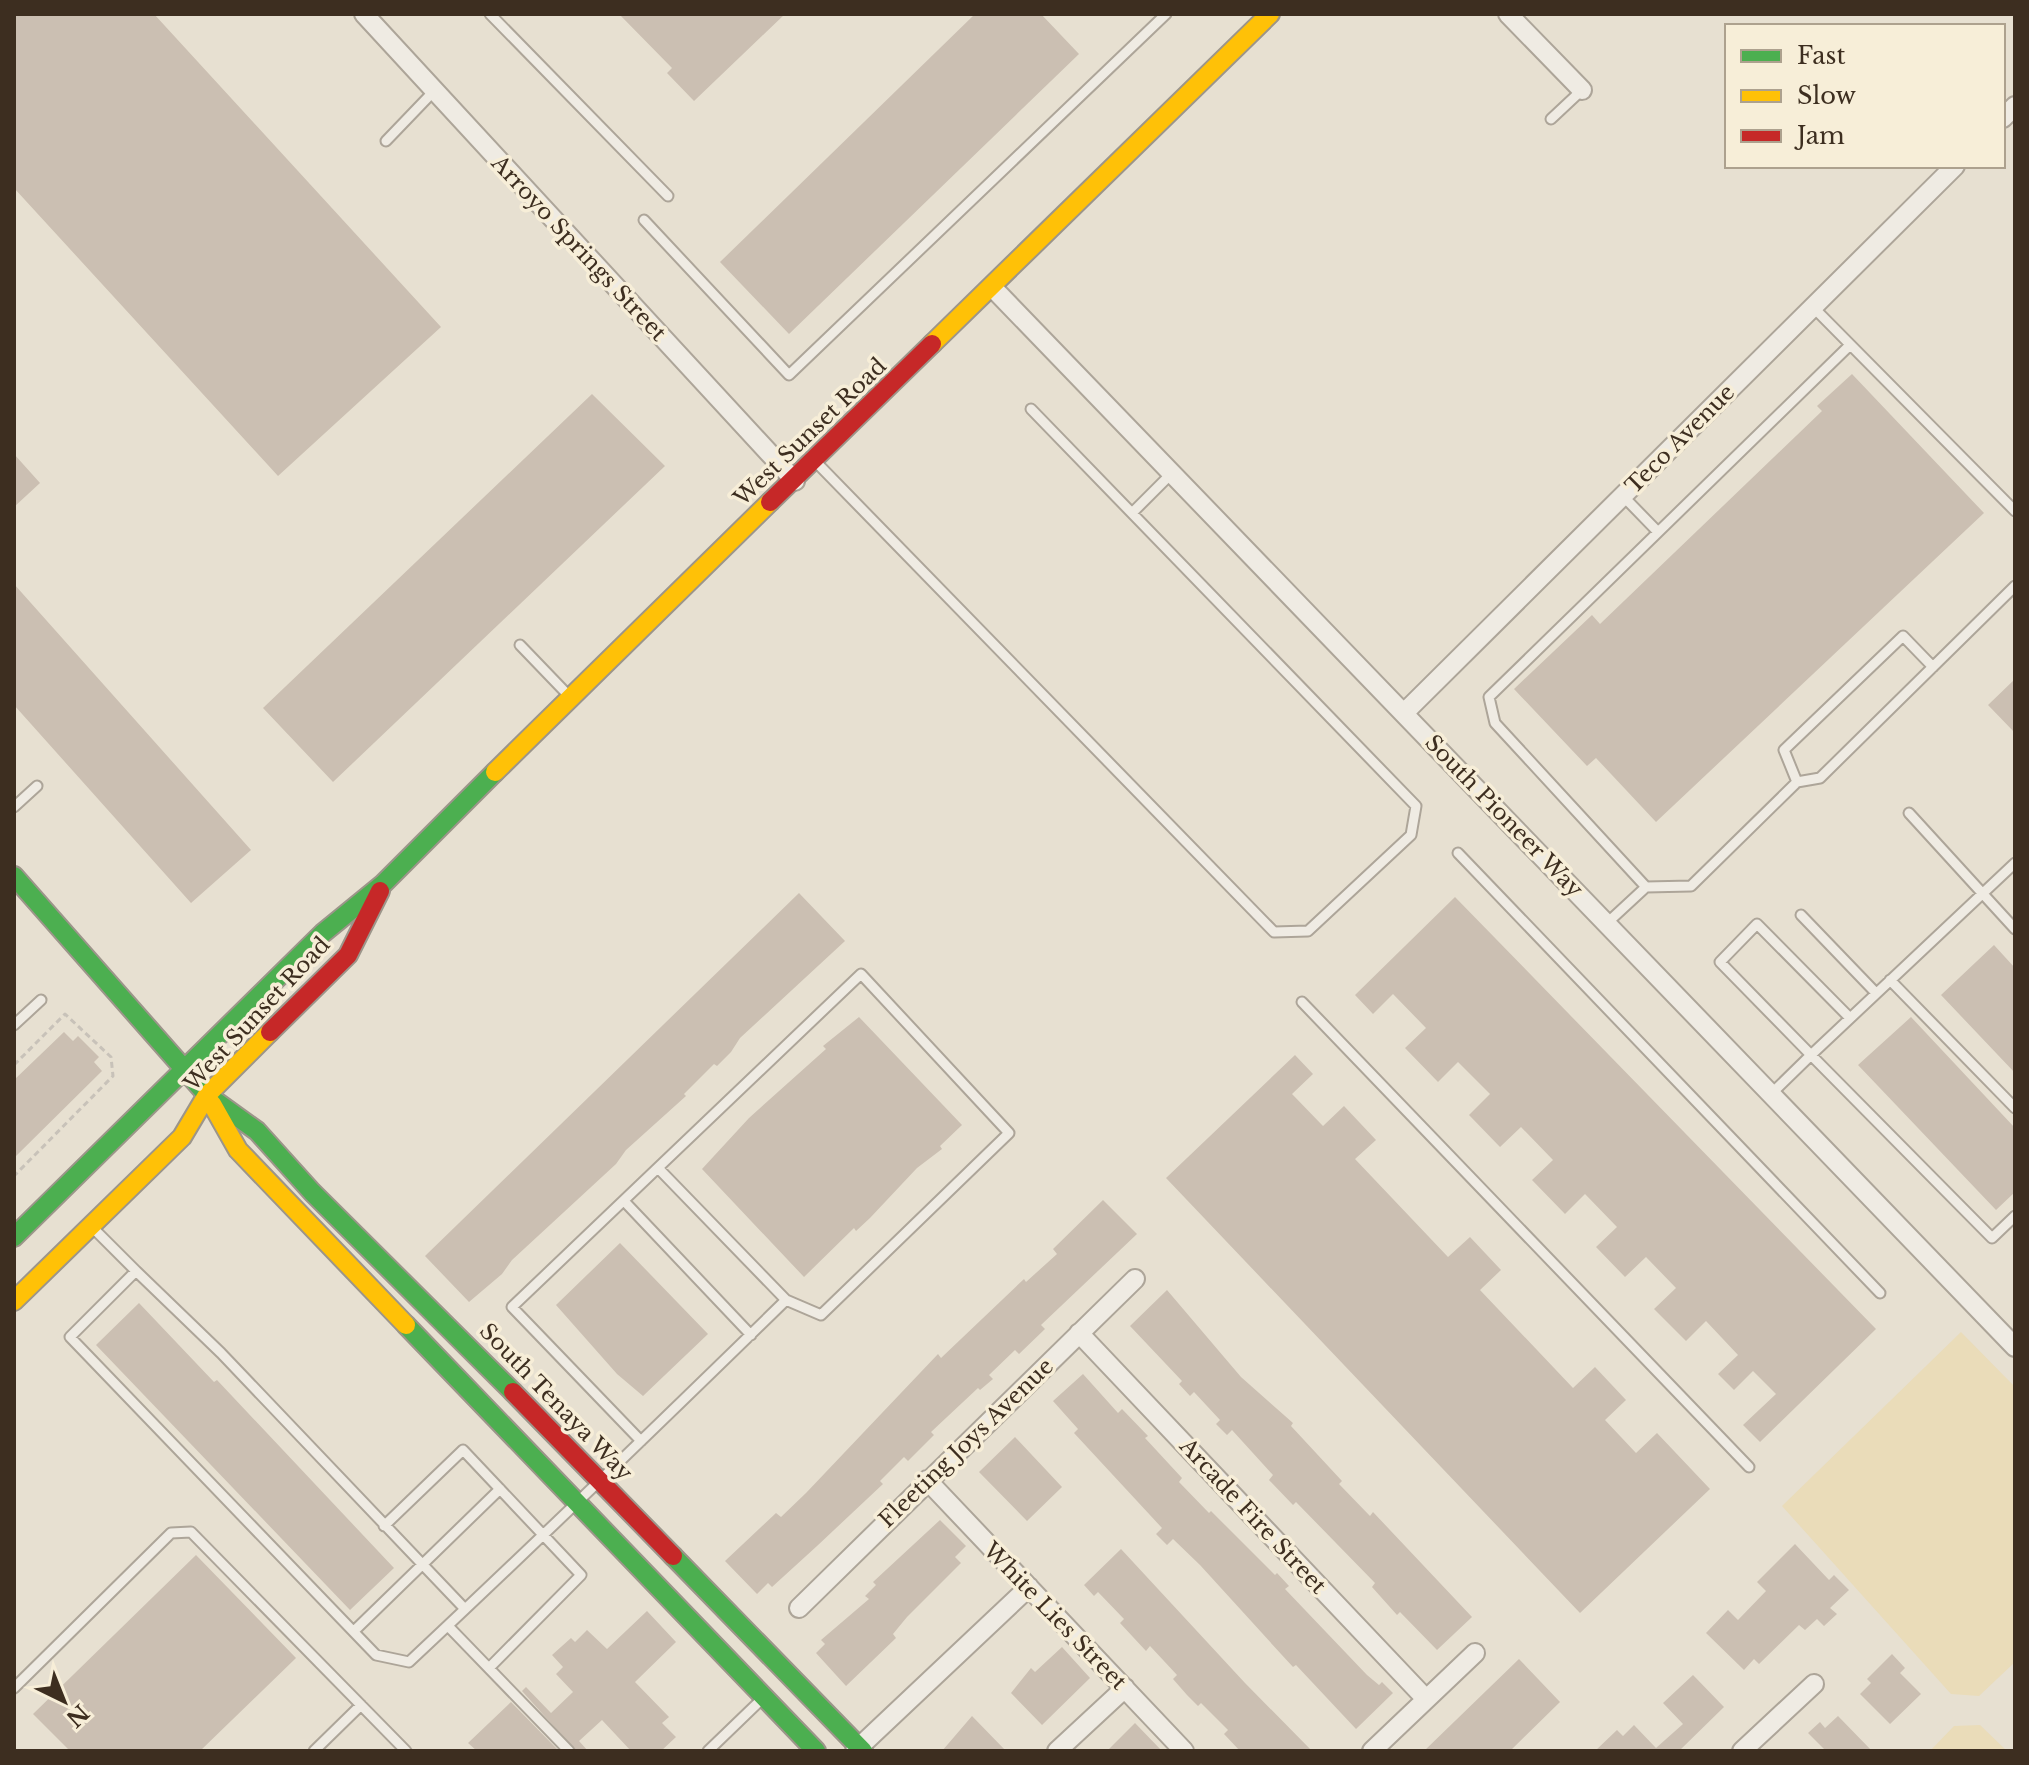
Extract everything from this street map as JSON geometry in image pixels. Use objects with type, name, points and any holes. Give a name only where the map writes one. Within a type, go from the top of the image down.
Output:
[{"type":"main road","name":"West Sunset Road","points":[[14,1237],[323,933],[383,884],[570,697],[795,481],[1270,14]]},
{"type":"main road","name":"South Tenaya Way","points":[[14,876],[207,1095],[257,1131],[312,1192],[402,1278],[859,1750]]},
{"type":"main road","name":"West Sunset Road","points":[[14,1301],[182,1137],[207,1095],[348,955],[383,884]]},
{"type":"main road","name":"South Tenaya Way","points":[[207,1095],[238,1150],[816,1751]]},
{"type":"street","name":"Arroyo Springs Street","points":[[364,14],[795,481]]},
{"type":"street","points":[[1508,14],[1582,90]]},
{"type":"street","name":"Teco Avenue","points":[[1405,712],[1953,168]]},
{"type":"street","name":"South Pioneer Way","points":[[992,287],[2015,1347]]},
{"type":"street","name":"Fleeting Joys Avenue","points":[[799,1608],[1135,1279]]},
{"type":"street","name":"Arcade Fire Street","points":[[1079,1333],[1426,1699]]},
{"type":"street","name":"White Lies Street","points":[[927,1480],[1184,1751]]},
{"type":"street","points":[[859,1750],[1029,1587]]},
{"type":"street","points":[[1372,1751],[1475,1653]]},
{"type":"street","points":[[1742,1751],[1814,1684]]},
{"type":"street","points":[[1057,1751],[1125,1688]]},
{"type":"lane","points":[[490,14],[668,196]]},
{"type":"lane","points":[[644,220],[789,375],[1166,14]]},
{"type":"lane","points":[[1551,119],[1582,90]]},
{"type":"lane","points":[[386,141],[434,91]]},
{"type":"lane","points":[[1813,307],[2012,503]]},
{"type":"lane","points":[[1646,887],[1495,723],[1489,697],[1850,345]]},
{"type":"lane","points":[[815,461],[1274,932],[1308,931],[1411,835],[1416,806],[1031,409]]},
{"type":"lane","points":[[1132,513],[1172,473]]},
{"type":"lane","points":[[1623,496],[1658,532]]},
{"type":"lane","points":[[1606,924],[1646,887],[1691,886],[1797,782],[1820,778],[2015,586]]},
{"type":"lane","points":[[1797,782],[1784,750],[1903,636],[1933,667]]},
{"type":"lane","points":[[520,645],[570,697]]},
{"type":"lane","points":[[14,807],[37,786]]},
{"type":"lane","points":[[1909,813],[2015,929]]},
{"type":"lane","points":[[1458,853],[1880,1293]]},
{"type":"lane","points":[[1770,1095],[2015,863]]},
{"type":"lane","points":[[1801,915],[1876,993]]},
{"type":"lane","points":[[1850,1018],[1757,924],[1720,962],[1992,1238],[2015,1216]]},
{"type":"lane","points":[[641,1441],[512,1307],[861,974],[1009,1133],[821,1315],[786,1300],[658,1168]]},
{"type":"lane","points":[[1890,980],[2015,1108]]},
{"type":"lane","points":[[14,1025],[41,1000]]},
{"type":"lane","points":[[1302,1002],[1749,1467]]},
{"type":"lane","points":[[624,1201],[751,1335]]},
{"type":"lane","points":[[91,1225],[221,1353],[465,1609]]},
{"type":"lane","points":[[136,1271],[70,1337],[376,1655],[409,1662],[544,1536],[786,1300]]},
{"type":"lane","points":[[384,1526],[463,1450],[581,1575],[489,1668]]},
{"type":"lane","points":[[354,1631],[500,1489]]},
{"type":"lane","points":[[14,1688],[171,1533],[191,1532],[406,1751]]},
{"type":"lane","points":[[448,1626],[569,1751]]},
{"type":"lane","points":[[708,1751],[764,1697]]},
{"type":"lane","points":[[314,1751],[361,1705]]},
{"type":"path","points":[[14,1065],[65,1014],[111,1057],[113,1076],[15,1173]]},
{"type":"sand","points":[[1961,1332],[2015,1387],[2015,1662],[1979,1696],[1951,1694],[1782,1506]]},
{"type":"sand","points":[[1980,1725],[2007,1751],[1930,1751],[1954,1726]]},
{"type":"building","points":[[14,14],[154,14],[441,327],[278,476],[14,188]]},
{"type":"building","points":[[619,14],[785,14],[694,101],[667,73],[672,68]]},
{"type":"building","points":[[975,14],[1041,14],[1079,54],[789,334],[720,262]]},
{"type":"building","points":[[1852,374],[1984,513],[1656,822],[1596,758],[1587,766],[1514,689],[1592,615],[1600,624],[1822,411],[1817,406]]},
{"type":"building","points":[[592,394],[665,466],[333,782],[263,708]]},
{"type":"building","points":[[14,454],[40,483],[14,507]]},
{"type":"building","points":[[14,584],[251,850],[191,903],[14,705]]},
{"type":"building","points":[[2015,679],[2015,733],[1988,705]]},
{"type":"building","points":[[799,893],[845,941],[740,1038],[717,1066],[714,1064],[684,1094],[686,1096],[626,1150],[616,1164],[469,1302],[425,1256]]},
{"type":"building","points":[[1455,897],[1876,1329],[1760,1442],[1743,1425],[1776,1394],[1753,1371],[1734,1390],[1718,1374],[1738,1355],[1706,1321],[1686,1341],[1654,1309],[1676,1288],[1646,1257],[1625,1277],[1596,1247],[1617,1227],[1585,1194],[1565,1214],[1532,1180],[1553,1160],[1521,1127],[1500,1147],[1469,1115],[1490,1094],[1458,1062],[1438,1082],[1405,1048],[1426,1028],[1393,994],[1373,1014],[1355,995]]},
{"type":"building","points":[[1994,945],[2015,968],[2015,1073],[1941,995]]},
{"type":"building","points":[[859,1017],[962,1125],[940,1146],[942,1149],[917,1168],[870,1218],[856,1231],[854,1228],[804,1277],[702,1169],[749,1118],[826,1049],[823,1046]]},
{"type":"building","points":[[1911,1017],[2015,1128],[2015,1192],[1996,1210],[1858,1065]]},
{"type":"building","points":[[64,1032],[73,1041],[78,1036],[99,1057],[94,1062],[102,1071],[14,1158],[14,1080]]},
{"type":"building","points":[[1295,1055],[1313,1074],[1292,1094],[1323,1126],[1344,1106],[1376,1140],[1355,1159],[1448,1257],[1470,1237],[1501,1270],[1480,1290],[1573,1388],[1595,1367],[1626,1400],[1605,1420],[1636,1453],[1657,1433],[1710,1489],[1580,1613],[1166,1178]]},
{"type":"building","points":[[1103,1200],[1137,1234],[1041,1325],[1045,1329],[1019,1354],[1015,1350],[989,1375],[993,1379],[980,1390],[978,1388],[931,1432],[934,1435],[908,1461],[904,1457],[880,1481],[883,1484],[817,1546],[772,1587],[768,1583],[757,1594],[725,1561],[776,1513],[781,1517],[806,1493],[938,1354],[941,1358],[1024,1279],[1026,1282],[1057,1254],[1053,1249]]},
{"type":"building","points":[[620,1243],[708,1334],[643,1396],[617,1374],[556,1305]]},
{"type":"building","points":[[1167,1290],[1241,1377],[1293,1423],[1291,1426],[1342,1481],[1339,1484],[1370,1516],[1373,1512],[1472,1617],[1437,1650],[1400,1612],[1397,1615],[1372,1587],[1375,1583],[1296,1502],[1293,1505],[1269,1480],[1273,1475],[1232,1430],[1227,1435],[1216,1424],[1220,1420],[1194,1392],[1190,1396],[1179,1384],[1182,1381],[1130,1326]]},
{"type":"building","points":[[139,1303],[214,1382],[217,1380],[394,1568],[350,1610],[96,1345]]},
{"type":"building","points":[[1083,1374],[1118,1413],[1122,1409],[1148,1436],[1145,1438],[1182,1478],[1179,1482],[1209,1513],[1211,1511],[1275,1575],[1277,1573],[1289,1586],[1285,1589],[1367,1675],[1379,1685],[1382,1682],[1393,1693],[1356,1729],[1296,1665],[1293,1667],[1200,1565],[1173,1539],[1167,1545],[1156,1534],[1162,1528],[1074,1433],[1078,1429],[1053,1401]]},
{"type":"building","points":[[1015,1437],[1062,1487],[1027,1521],[979,1472]]},
{"type":"building","points":[[940,1520],[966,1546],[955,1557],[961,1563],[907,1617],[893,1634],[896,1638],[846,1686],[816,1653],[825,1644],[821,1640],[869,1599],[865,1596],[876,1585],[873,1582]]},
{"type":"building","points":[[1795,1544],[1829,1580],[1834,1575],[1849,1590],[1830,1608],[1837,1614],[1824,1626],[1817,1619],[1805,1630],[1799,1625],[1759,1664],[1754,1659],[1744,1670],[1706,1633],[1728,1610],[1738,1620],[1766,1591],[1757,1582]]},
{"type":"building","points":[[1121,1549],[1312,1751],[1240,1751],[1224,1734],[1228,1730],[1201,1703],[1198,1706],[1187,1695],[1173,1679],[1177,1675],[1150,1646],[1146,1651],[1120,1623],[1124,1619],[1098,1592],[1094,1596],[1084,1585]]},
{"type":"building","points":[[196,1555],[296,1658],[200,1751],[70,1751],[33,1714]]},
{"type":"building","points":[[647,1611],[676,1642],[635,1682],[669,1717],[662,1723],[676,1737],[661,1751],[631,1751],[602,1720],[579,1741],[588,1751],[576,1751],[522,1691],[526,1687],[551,1713],[573,1692],[556,1674],[563,1667],[552,1655],[571,1638],[575,1642],[587,1630],[607,1649]]},
{"type":"building","points":[[1062,1647],[1090,1678],[1042,1725],[1011,1693],[1031,1668],[1035,1672]]},
{"type":"building","points":[[1892,1654],[1905,1668],[1900,1673],[1921,1694],[1890,1724],[1860,1694],[1871,1683],[1867,1679]]},
{"type":"building","points":[[1519,1659],[1560,1702],[1510,1751],[1424,1751]]},
{"type":"building","points":[[1693,1675],[1724,1707],[1679,1751],[1595,1751],[1617,1730],[1623,1736],[1634,1725],[1656,1748],[1683,1724],[1663,1703]]},
{"type":"building","points":[[511,1702],[559,1751],[477,1751],[468,1743]]},
{"type":"building","points":[[972,1716],[1006,1751],[942,1751]]},
{"type":"building","points":[[1838,1716],[1872,1751],[1826,1751],[1808,1733],[1820,1722],[1825,1728]]},
{"type":"building","points":[[1135,1723],[1162,1751],[1107,1751]]},
{"type":"traffic: fast","points":[[14,1237],[323,933],[383,884],[495,772]]},
{"type":"traffic: fast","points":[[14,876],[207,1095],[257,1131],[312,1192],[513,1392]]},
{"type":"traffic: fast","points":[[406,1325],[816,1751]]},
{"type":"traffic: fast","points":[[673,1556],[863,1751]]},
{"type":"traffic: slow","points":[[932,344],[1270,14]]},
{"type":"traffic: slow","points":[[495,772],[770,502]]},
{"type":"traffic: slow","points":[[14,1301],[182,1137],[207,1095],[270,1032]]},
{"type":"traffic: slow","points":[[212,1104],[238,1150],[406,1325]]},
{"type":"traffic: jam","points":[[770,502],[932,344]]},
{"type":"traffic: jam","points":[[270,1032],[348,955],[380,891]]},
{"type":"traffic: jam","points":[[513,1392],[673,1556]]}]
